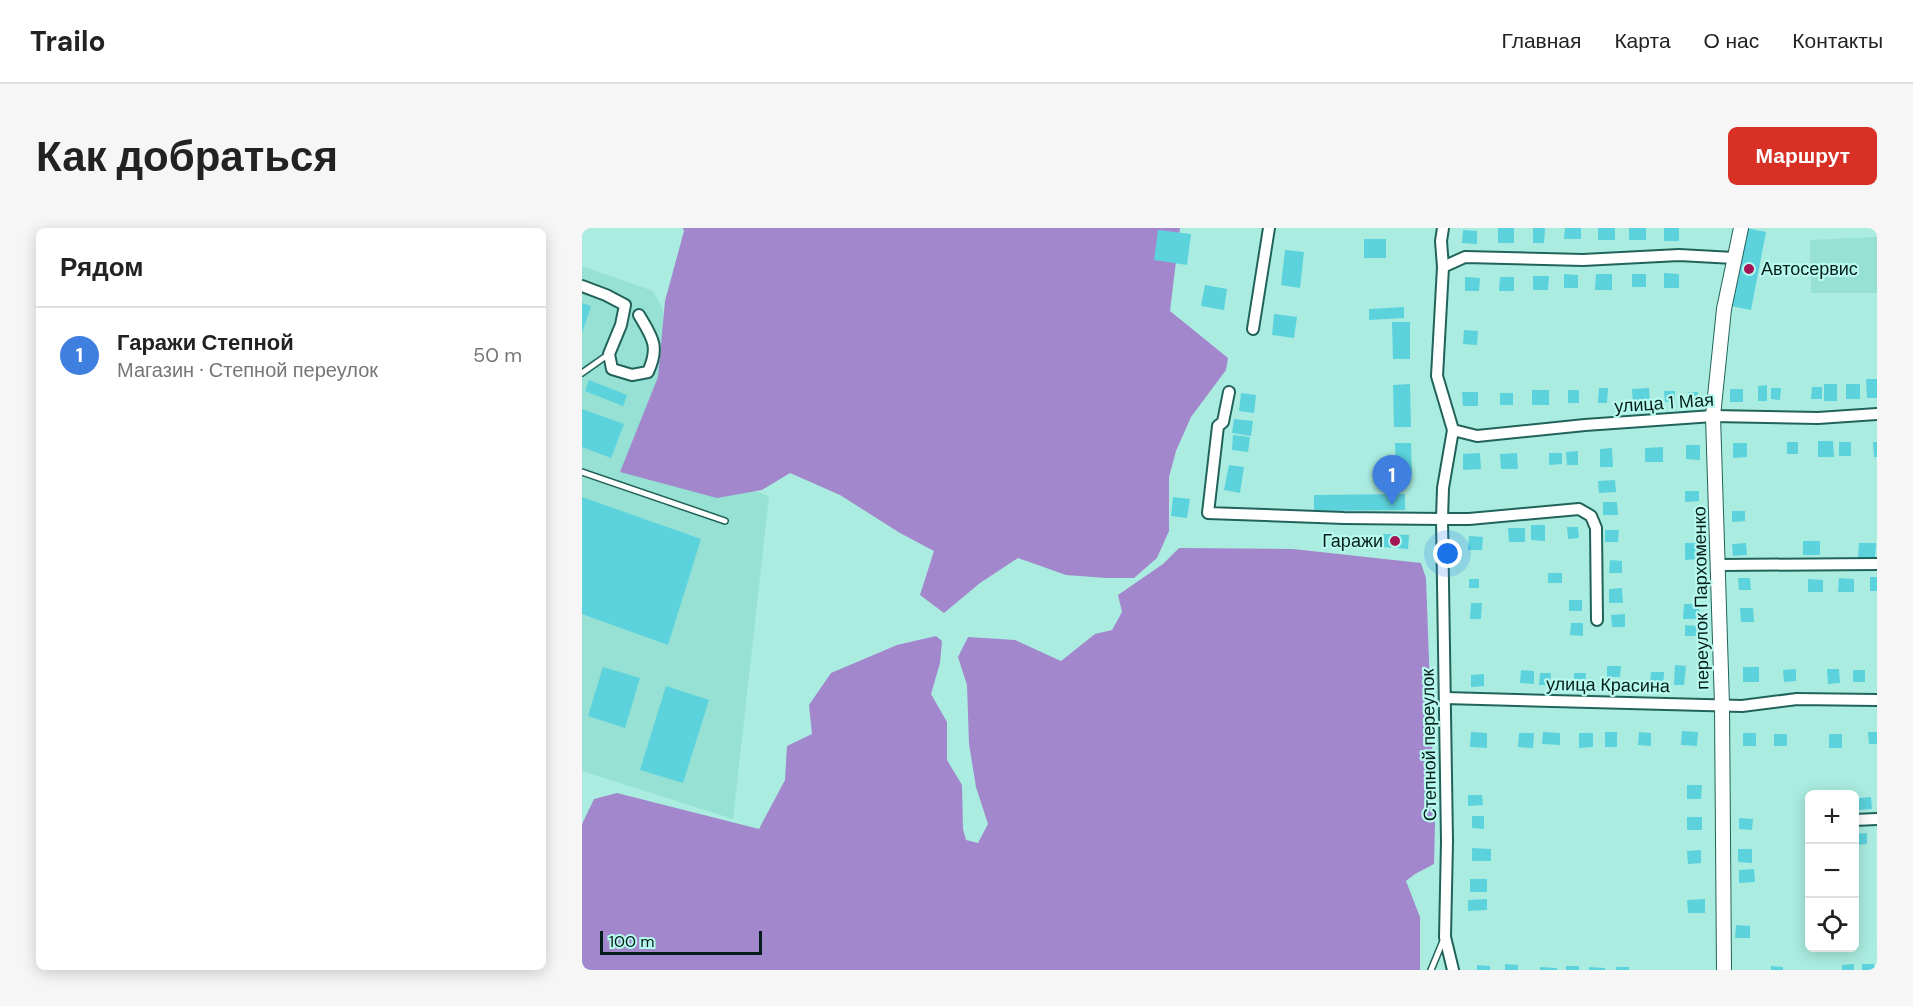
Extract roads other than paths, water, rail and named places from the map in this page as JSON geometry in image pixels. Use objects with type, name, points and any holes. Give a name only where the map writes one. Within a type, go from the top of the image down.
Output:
[{"type":"street","points":[[1253,328],[1269,228]]},
{"type":"street","name":"Степной переулок","points":[[1443,228],[1437,376],[1453,430],[1443,488],[1442,519],[1447,841],[1445,937],[1453,970]]},
{"type":"street","name":"переулок Пархоменко","points":[[1724,970],[1722,705],[1713,416],[1720,337],[1741,228]]},
{"type":"street","points":[[1443,267],[1465,257],[1501,256],[1583,260],[1679,255],[1734,258]]},
{"type":"street","points":[[582,286],[625,305],[621,325],[609,354],[612,369],[632,375],[648,372],[655,358],[653,338],[639,315]]},
{"type":"street","points":[[1229,392],[1223,422],[1218,426],[1208,513],[1344,518],[1469,519],[1579,509],[1591,516],[1596,528],[1597,620]]},
{"type":"street","name":"улица 1 Мая","points":[[1453,430],[1477,436],[1585,425],[1713,416],[1818,418],[1877,414]]},
{"type":"street","points":[[1719,565],[1877,564]]},
{"type":"street","name":"улица Красина","points":[[1445,698],[1742,706],[1797,699],[1877,700]]},
{"type":"street","points":[[1859,820],[1877,819]]},
{"type":"lane","points":[[582,373],[609,354]]},
{"type":"lane","points":[[582,472],[725,521]]},
{"type":"lane","points":[[1431,970],[1445,937]]},
{"type":"place","name":"Автосервис","points":[[1749,269]]},
{"type":"place","name":"Гаражи Степной","points":[[1392,505]]},
{"type":"place","name":"Гаражи","points":[[1395,541]]}]
